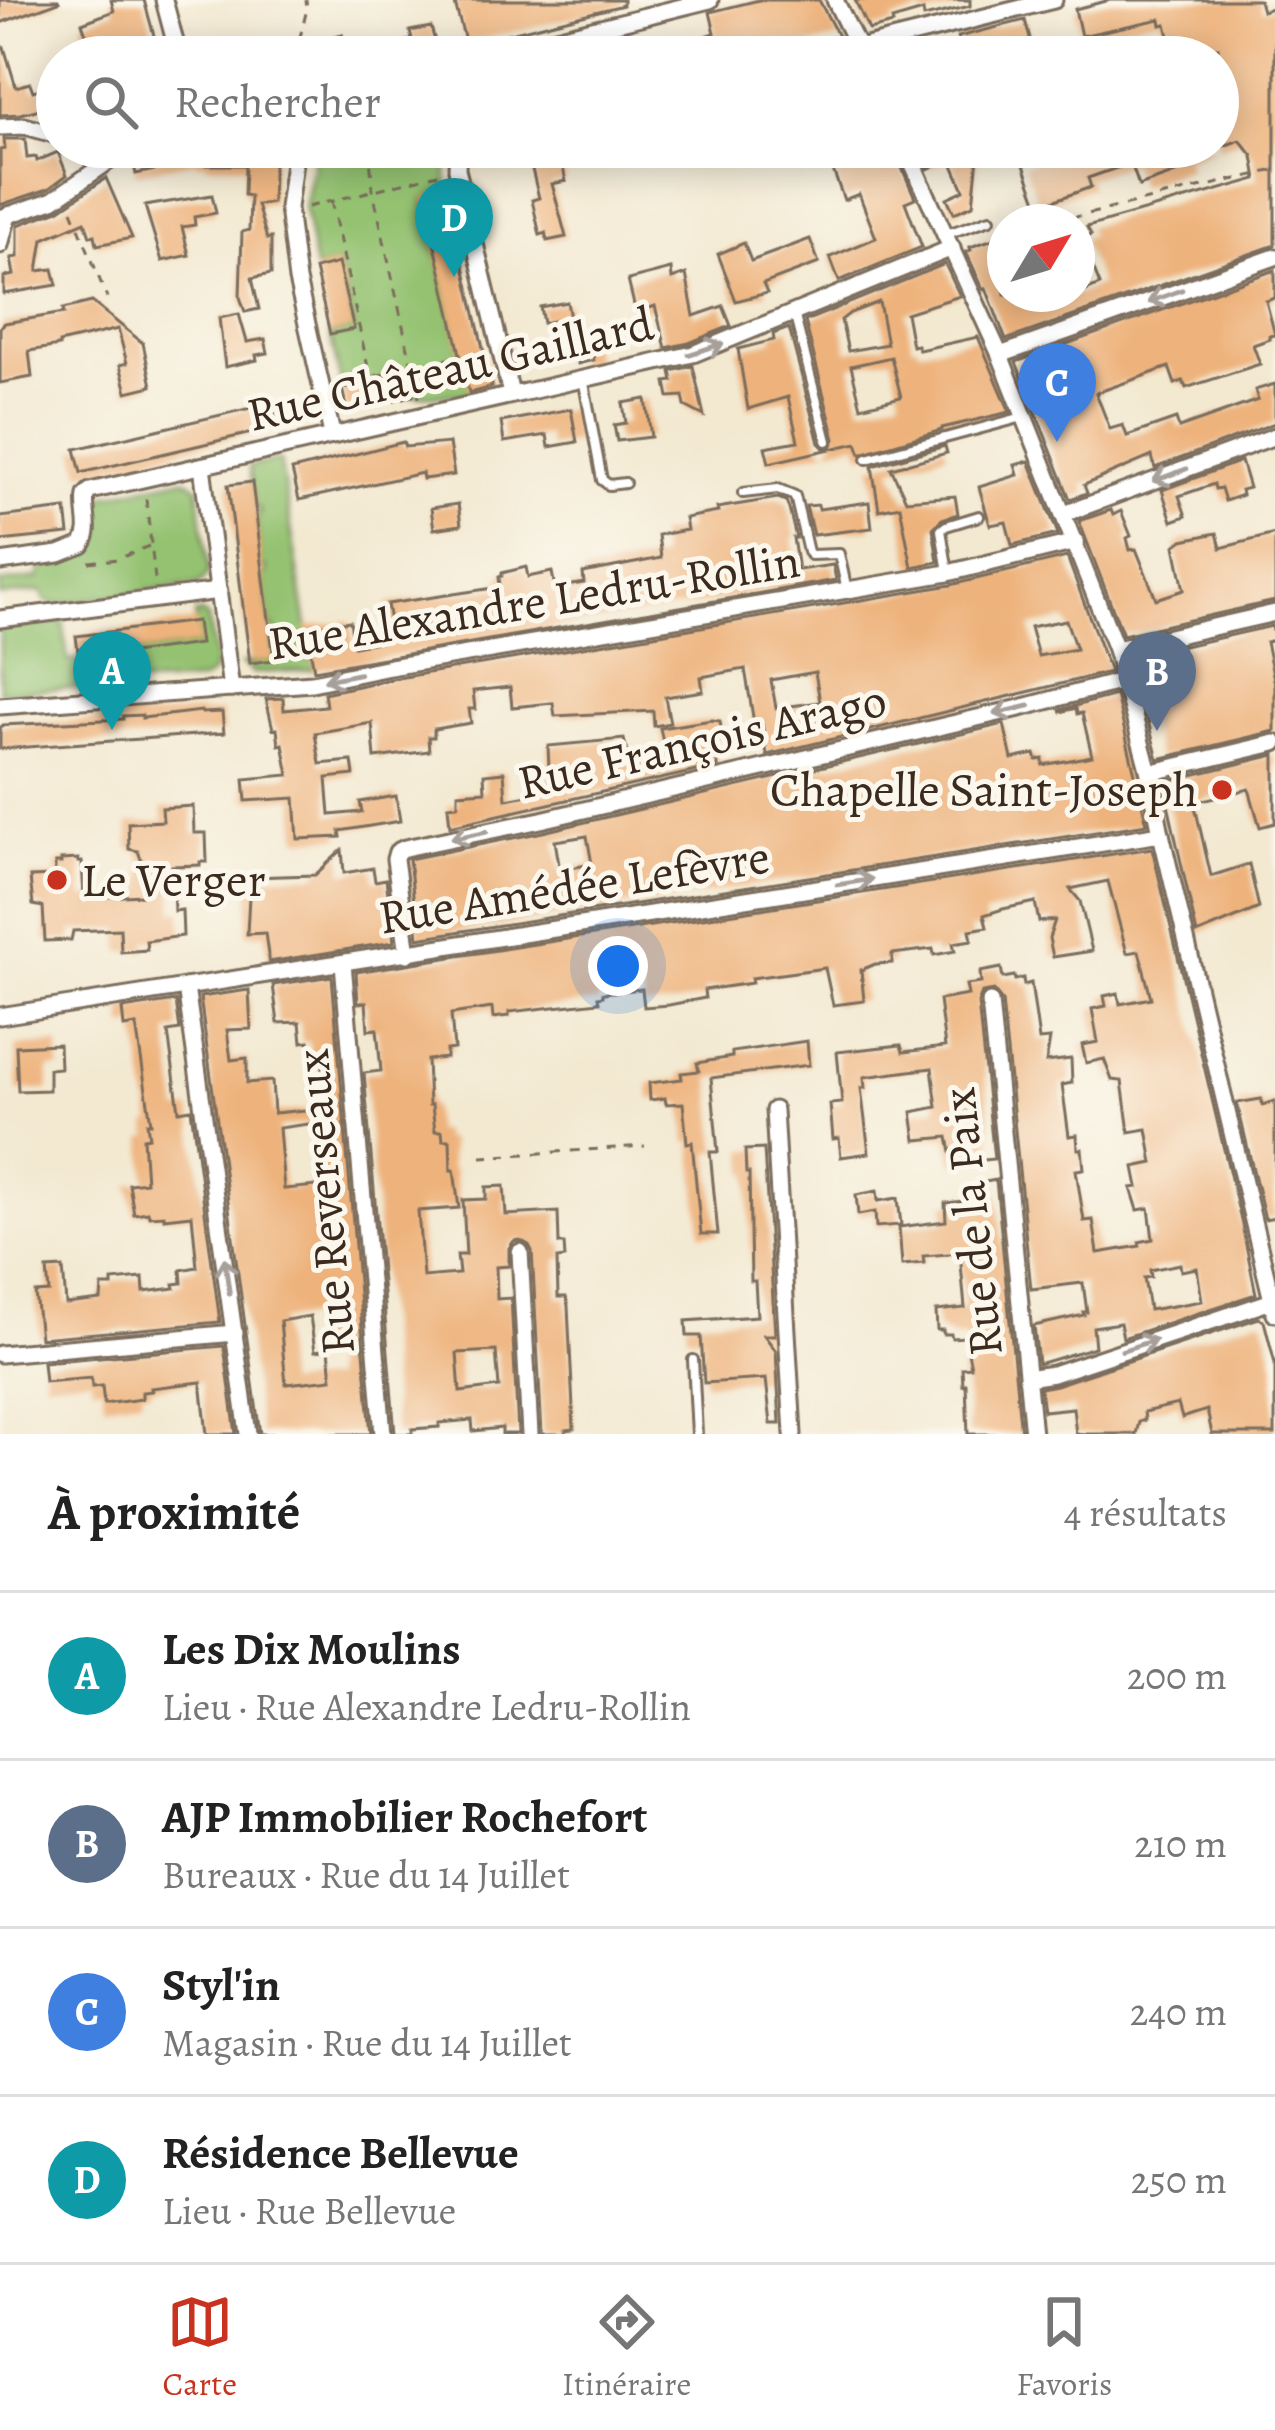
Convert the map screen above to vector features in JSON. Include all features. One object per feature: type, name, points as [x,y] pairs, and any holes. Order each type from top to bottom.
[{"type":"street","points":[[164,0],[173,36]]},
{"type":"street","points":[[564,36],[710,0]]},
{"type":"street","points":[[836,0],[853,36]]},
{"type":"street","points":[[920,36],[1054,0]]},
{"type":"street","points":[[0,127],[36,129]]},
{"type":"street","points":[[0,245],[4,216],[53,200],[99,168]]},
{"type":"street","points":[[294,168],[289,212],[297,280],[332,434]]},
{"type":"street","points":[[915,168],[1000,355],[1126,680],[1274,1304],[1053,1374],[1027,1378]]},
{"type":"street","points":[[458,169],[511,394]]},
{"type":"street","name":"Rue Château Gaillard","points":[[59,554],[74,550],[87,538],[86,495],[712,348],[949,241]]},
{"type":"street","points":[[1000,355],[1275,257]]},
{"type":"street","points":[[1064,514],[1275,436]]},
{"type":"street","points":[[202,466],[231,689]]},
{"type":"street","name":"Rue Alexandre Ledru-Rollin","points":[[0,706],[312,683],[948,573],[1076,542]]},
{"type":"street","points":[[0,562],[59,554]]},
{"type":"street","points":[[0,619],[219,591]]},
{"type":"street","points":[[1116,649],[1275,613]]},
{"type":"street","name":"Rue François Arago","points":[[408,954],[395,860],[405,848],[563,815],[1126,680]]},
{"type":"street","points":[[1149,773],[1275,743]]},
{"type":"street","name":"Rue Amédée Lefèvre","points":[[0,1016],[1160,834]]},
{"type":"street","name":"Rue Reverseaux","points":[[343,963],[383,1434]]},
{"type":"street","points":[[186,987],[248,1434]]},
{"type":"street","name":"Rue de la Paix","points":[[990,1002],[1033,1434]]},
{"type":"street","points":[[774,1110],[793,1434]]},
{"type":"street","points":[[520,1252],[530,1434]]},
{"type":"street","points":[[0,1354],[235,1333]]},
{"type":"lane","points":[[949,241],[987,221]]},
{"type":"lane","points":[[794,311],[827,441]]},
{"type":"lane","points":[[583,378],[602,480],[609,485],[625,483]]},
{"type":"lane","points":[[868,459],[1025,417]]},
{"type":"lane","points":[[743,494],[778,489],[795,496],[808,552],[839,554],[848,591]]},
{"type":"lane","points":[[948,573],[941,530],[980,516]]},
{"type":"lane","points":[[693,1360],[697,1434]]},
{"type":"path","points":[[300,36],[306,0]]},
{"type":"path","points":[[371,168],[423,414]]},
{"type":"path","points":[[289,212],[458,169]]},
{"type":"path","points":[[1095,212],[1275,170]]},
{"type":"path","points":[[65,191],[107,298]]},
{"type":"path","points":[[332,201],[370,376]]},
{"type":"path","points":[[321,388],[460,356]]},
{"type":"path","points":[[143,479],[158,598]]},
{"type":"path","points":[[59,554],[93,562],[129,556],[152,544]]},
{"type":"path","points":[[481,1157],[645,1146]]},
{"type":"green space","points":[[312,168],[447,168],[447,193],[424,199],[470,394],[413,396],[406,373],[342,388],[330,334],[354,328],[338,264],[315,269],[304,208]]},
{"type":"green space","points":[[280,460],[314,670],[253,673],[242,664],[273,660],[271,634],[275,633],[270,627],[263,575],[267,573],[262,567],[256,515],[260,514],[249,466]]},
{"type":"green space","points":[[180,479],[198,487],[209,573],[200,584],[54,604],[41,591],[0,596],[0,583],[39,578],[44,565],[84,552],[93,538],[104,496]]},
{"type":"green space","points":[[195,614],[208,618],[216,663],[212,674],[201,681],[0,692],[0,628],[63,621],[68,661],[199,644]]},
{"type":"building","points":[[0,0],[58,0],[59,2],[0,23]]},
{"type":"building","points":[[111,0],[144,0],[154,36],[87,36],[82,23],[114,11]]},
{"type":"building","points":[[469,0],[623,0],[623,5],[498,36],[464,36],[455,4]]},
{"type":"building","points":[[759,0],[819,0],[838,36],[705,36],[715,33],[710,12]]},
{"type":"building","points":[[855,0],[970,0],[970,6],[924,17],[923,11],[869,30]]},
{"type":"building","points":[[1110,0],[1259,0],[1262,11],[1275,7],[1275,245],[1095,309],[1095,287],[1100,285],[1095,272],[1095,225],[1257,179],[1253,156],[1239,140],[1239,36],[1169,36],[1160,19],[1081,36],[1075,9]]},
{"type":"building","points":[[1025,20],[1029,36],[962,36]]},
{"type":"building","points":[[431,27],[434,36],[411,36],[410,31]]},
{"type":"building","points":[[0,47],[4,47],[16,87],[30,83],[36,90],[36,110],[0,115]]},
{"type":"building","points":[[4,139],[25,139],[27,158],[36,157],[36,168],[64,168],[67,175],[48,189],[0,205],[0,150],[5,149]]},
{"type":"building","points":[[245,168],[273,168],[272,203],[257,205],[267,239],[271,238],[271,274],[252,278],[259,309],[245,312],[240,297],[242,232],[249,230],[250,196],[244,195]]},
{"type":"building","points":[[532,168],[563,168],[566,181],[552,184],[566,237],[547,241],[546,233],[540,235],[532,200],[539,198]]},
{"type":"building","points":[[832,168],[902,168],[915,198],[905,202],[922,247],[839,281],[830,257],[876,238],[859,194],[844,200]]},
{"type":"building","points":[[954,168],[977,168],[973,205],[954,213],[947,198],[964,190]]},
{"type":"building","points":[[1025,168],[1117,168],[1088,178],[1091,187],[1038,204]]},
{"type":"building","points":[[1133,168],[1190,168],[1139,186]]},
{"type":"building","points":[[106,178],[132,238],[97,245],[85,221],[43,239],[38,271],[53,269],[57,285],[4,294],[4,277],[14,275],[11,258],[18,257],[18,225],[59,210]]},
{"type":"building","points":[[447,193],[492,387],[469,393],[424,198]]},
{"type":"building","points":[[212,195],[216,213],[194,217],[195,225],[182,227],[189,255],[162,261],[145,206]]},
{"type":"building","points":[[810,239],[819,263],[763,284],[767,293],[736,301],[718,254],[744,243],[751,261]]},
{"type":"building","points":[[987,241],[987,291],[966,252]]},
{"type":"building","points":[[338,263],[354,329],[330,334],[315,269]]},
{"type":"building","points":[[945,264],[960,296],[906,313],[912,346],[919,350],[978,337],[1010,412],[861,454],[857,443],[769,463],[765,447],[798,441],[788,397],[748,409],[738,349],[774,340],[773,334],[789,328],[819,443],[830,449],[835,439],[805,321]],"holes":[[[879,302],[887,344],[848,351],[841,320]],[[891,357],[901,397],[861,407],[851,366]]]},
{"type":"building","points":[[671,269],[672,279],[686,274],[694,316],[723,306],[731,326],[666,348],[655,306],[636,313],[628,280]]},
{"type":"building","points":[[1275,270],[1275,298],[1266,301],[1275,335],[1253,345],[1260,364],[1186,388],[1183,381],[1175,384],[1169,367],[1096,393],[1110,429],[1123,425],[1127,436],[1176,419],[1179,428],[1258,400],[1255,390],[1275,384],[1275,423],[1155,468],[1152,456],[1084,485],[1087,493],[1070,499],[1016,362]]},
{"type":"building","points":[[92,302],[143,343],[152,386],[127,392],[120,365],[127,363],[118,329],[29,351],[32,377],[0,383],[0,327]]},
{"type":"building","points":[[567,302],[570,318],[543,323],[540,307]]},
{"type":"building","points":[[995,312],[1085,312],[1006,340]]},
{"type":"building","points":[[239,314],[247,342],[265,339],[268,353],[225,367],[219,318]]},
{"type":"building","points":[[588,330],[594,360],[578,364],[572,333]]},
{"type":"building","points":[[693,366],[704,416],[685,406],[683,396],[669,397],[666,382],[673,381],[671,371]]},
{"type":"building","points":[[407,373],[413,396],[347,411],[342,388]]},
{"type":"building","points":[[646,399],[651,437],[617,441],[614,425],[626,423],[623,403]]},
{"type":"building","points":[[272,403],[277,427],[81,473],[75,449]]},
{"type":"building","points":[[571,409],[577,442],[549,447],[547,435],[504,442],[501,422]]},
{"type":"building","points":[[403,442],[405,447],[449,443],[454,475],[423,479],[422,473],[299,500],[292,470]]},
{"type":"building","points":[[945,446],[947,453],[891,468],[906,500],[955,496],[958,514],[933,528],[938,562],[912,567],[900,506],[879,510],[872,466]]},
{"type":"building","points":[[1029,461],[1058,534],[1012,545],[1006,522],[990,525],[979,487],[1018,475],[1015,465]]},
{"type":"building","points":[[1241,461],[1249,488],[1241,490],[1242,495],[1225,501],[1221,488],[1215,489],[1214,484],[1179,496],[1186,516],[1172,521],[1162,490]]},
{"type":"building","points":[[252,482],[274,660],[250,663],[228,485]]},
{"type":"building","points":[[778,498],[789,509],[798,570],[833,565],[836,580],[314,670],[306,627],[350,621],[354,646],[393,639],[387,604],[500,587],[502,573],[526,567],[528,577],[552,572],[555,588],[584,583],[583,573],[661,558],[658,535],[687,530],[685,518]]},
{"type":"building","points":[[869,502],[872,528],[813,535],[806,506],[818,505],[819,509]]},
{"type":"building","points":[[458,504],[461,525],[434,529],[431,508]]},
{"type":"building","points":[[66,509],[69,534],[0,541],[0,517]]},
{"type":"building","points":[[1111,510],[1113,515],[1121,511],[1131,536],[1127,538],[1130,550],[1136,549],[1156,599],[1184,590],[1175,546],[1183,540],[1217,533],[1221,548],[1275,534],[1275,601],[1123,635],[1079,521]]},
{"type":"building","points":[[1067,557],[1110,672],[767,755],[762,722],[754,723],[745,669],[701,677],[703,691],[665,697],[670,723],[654,726],[653,711],[555,716],[553,703],[512,707],[510,687],[473,691],[471,723],[434,729],[434,737],[428,737],[429,751],[375,758],[372,723],[315,733],[320,764],[352,761],[354,775],[327,778],[330,815],[362,812],[360,802],[396,796],[400,821],[340,831],[341,837],[298,839],[295,798],[246,801],[244,779],[289,775],[266,699],[283,698],[284,710],[326,706],[324,693],[392,679],[951,585]],"holes":[[[1066,620],[1076,649],[1038,656],[1030,627]],[[815,672],[820,702],[776,708],[771,680]]]},
{"type":"building","points":[[197,621],[200,644],[79,660],[76,636]]},
{"type":"building","points":[[1272,626],[1275,640],[1266,642],[1275,684],[1275,731],[1158,759],[1131,658]]},
{"type":"building","points":[[1116,695],[1147,824],[418,938],[409,859],[1004,724],[1012,759],[1035,754],[1043,765],[1092,756],[1082,713],[1077,714],[1076,708],[1060,710]],"holes":[[[587,836],[592,864],[560,870],[555,841]]]},
{"type":"building","points":[[222,712],[224,733],[0,749],[3,725]]},
{"type":"building","points":[[720,721],[722,736],[713,738],[718,766],[450,826],[448,806],[458,805],[458,793],[485,791],[484,774],[504,772],[506,799],[550,791],[548,746],[624,739],[629,759],[665,752],[660,728]]},
{"type":"building","points":[[1275,755],[1275,823],[1260,827],[1249,789],[1194,802],[1211,876],[1249,864],[1259,908],[1197,934],[1163,782]]},
{"type":"building","name":"Le Verger","points":[[193,806],[194,833],[206,833],[207,862],[172,866],[174,911],[182,910],[183,936],[146,941],[147,950],[121,952],[120,929],[73,931],[71,940],[45,941],[43,907],[33,905],[30,877],[55,876],[55,863],[78,859],[84,898],[143,895],[142,862],[138,851],[129,849],[128,823],[163,821],[162,808]]},
{"type":"building","points":[[1152,848],[1256,1294],[1123,1338],[1120,1323],[1093,1327],[1095,1347],[1038,1364],[1034,1326],[1087,1312],[1083,1283],[1031,1289],[1002,1001],[994,991],[982,993],[978,1003],[994,1159],[953,1163],[948,1137],[916,1140],[912,1112],[937,1107],[932,1068],[864,1077],[865,1088],[861,1088],[869,1153],[841,1157],[839,1138],[833,1139],[830,1104],[842,1103],[837,1052],[901,1045],[903,1052],[945,1047],[939,1000],[968,995],[966,985],[981,983],[980,972],[1001,968],[1003,978],[1014,976],[1015,980],[1023,978],[1024,985],[1031,983],[1039,1040],[1050,1039],[1046,1062],[1071,1059],[1072,1083],[1062,1085],[1069,1136],[1077,1135],[1078,1149],[1082,1149],[1084,1169],[1076,1170],[1084,1221],[1093,1220],[1098,1253],[1153,1239],[1149,1208],[1138,1210],[1131,1188],[1138,1187],[1134,1167],[1153,1163],[1147,1129],[1129,1132],[1122,1081],[1112,1080],[1104,1059],[1086,1063],[1082,1045],[1098,1042],[1092,1009],[1106,1006],[1104,996],[1118,993],[1120,1004],[1151,998],[1139,951],[1127,953],[1108,881],[1070,889],[1080,901],[1092,951],[1053,957],[1049,938],[1055,920],[1039,922],[1035,902],[1003,909],[984,915],[987,927],[970,930],[972,940],[953,943],[955,951],[892,954],[892,963],[861,970],[864,1001],[833,1005],[825,968],[751,978],[752,983],[704,990],[705,998],[669,1005],[644,1007],[642,989],[603,993],[599,1002],[509,1012],[509,1016],[493,1018],[492,1008],[451,1014],[454,1049],[446,1050],[446,1058],[427,1060],[429,1105],[435,1131],[442,1131],[443,1140],[450,1140],[459,1208],[418,1211],[423,1277],[459,1274],[457,1255],[466,1255],[463,1200],[486,1199],[486,1187],[504,1186],[506,1215],[558,1212],[559,1244],[564,1244],[565,1258],[557,1259],[558,1297],[566,1297],[568,1306],[574,1429],[566,1434],[542,1434],[532,1251],[520,1240],[509,1248],[509,1266],[496,1267],[497,1299],[511,1298],[518,1434],[502,1434],[502,1428],[473,1431],[472,1420],[395,1434],[364,1073],[381,1071],[377,1029],[368,1030],[366,1002],[358,1003],[356,972]],"holes":[[[1180,1264],[1181,1271],[1197,1268],[1202,1301],[1149,1310],[1144,1278],[1151,1277],[1150,1270]],[[496,1351],[499,1387],[460,1392],[457,1353]]]},
{"type":"building","points":[[342,850],[344,873],[373,868],[375,881],[386,879],[394,942],[269,962],[265,933],[247,934],[250,877],[315,875]]},
{"type":"building","points":[[332,976],[371,1434],[260,1434],[200,997],[249,990],[251,1029],[227,1030],[231,1060],[247,1058],[247,1083],[272,1081],[274,1113],[327,1108],[322,1058],[311,1060],[309,1041],[302,1042],[300,1022],[278,1023],[273,985]],"holes":[[[316,1123],[318,1186],[284,1189],[279,1128]],[[310,1316],[315,1351],[329,1349],[332,1379],[286,1384],[280,1321]]]},
{"type":"building","points":[[176,1001],[180,1030],[168,1032],[179,1111],[191,1109],[220,1322],[40,1338],[35,1293],[49,1292],[47,1269],[63,1268],[66,1304],[101,1300],[102,1286],[112,1286],[112,1281],[143,1278],[144,1292],[175,1288],[174,1284],[182,1283],[181,1270],[197,1267],[192,1215],[134,1214],[129,1184],[146,1182],[143,1138],[149,1137],[147,1123],[151,1123],[136,1025],[124,1027],[122,1009]]},
{"type":"building","points":[[807,1041],[809,1065],[711,1078],[718,1152],[710,1152],[718,1234],[701,1234],[692,1142],[687,1143],[683,1103],[650,1100],[649,1083],[682,1079],[681,1073],[699,1071],[697,1063],[732,1057],[732,1052]]},
{"type":"building","points":[[59,1044],[60,1068],[49,1069],[49,1090],[18,1091],[16,1046]]},
{"type":"building","points":[[1261,1099],[1262,1105],[1275,1101],[1275,1217],[1265,1219],[1237,1103]]},
{"type":"building","points":[[764,1149],[775,1335],[764,1335],[776,1351],[780,1424],[771,1424],[766,1379],[704,1383],[701,1336],[687,1336],[686,1321],[757,1316],[745,1150]]},
{"type":"building","points":[[996,1180],[1021,1434],[968,1434],[962,1368],[971,1367],[965,1337],[952,1338],[937,1330],[936,1311],[965,1308],[960,1253],[923,1256],[924,1263],[902,1265],[899,1227],[946,1221],[945,1203],[981,1199],[980,1183]]},
{"type":"building","points":[[877,1191],[878,1201],[898,1198],[901,1225],[876,1227],[875,1212],[858,1215],[856,1195]]},
{"type":"building","points":[[1259,1318],[1264,1321],[1275,1364],[1275,1434],[1212,1434],[1207,1410],[1182,1418],[1178,1404],[1144,1412],[1145,1420],[1139,1422],[1136,1434],[1076,1434],[1073,1408],[1043,1411],[1040,1388]]},
{"type":"building","points":[[224,1346],[236,1434],[207,1434],[201,1382],[151,1388],[142,1392],[142,1399],[104,1404],[102,1386],[92,1387],[91,1378],[45,1382],[43,1362]]},
{"type":"place","name":"Résidence Bellevue","points":[[454,277]]},
{"type":"place","name":"Styl'in","points":[[1057,442]]},
{"type":"place","name":"Les Dix Moulins","points":[[112,730]]},
{"type":"place","name":"AJP Immobilier Rochefort","points":[[1157,731]]},
{"type":"place","name":"Chapelle Saint-Joseph","points":[[1222,790]]},
{"type":"place","name":"Le Verger","points":[[57,880]]}]
